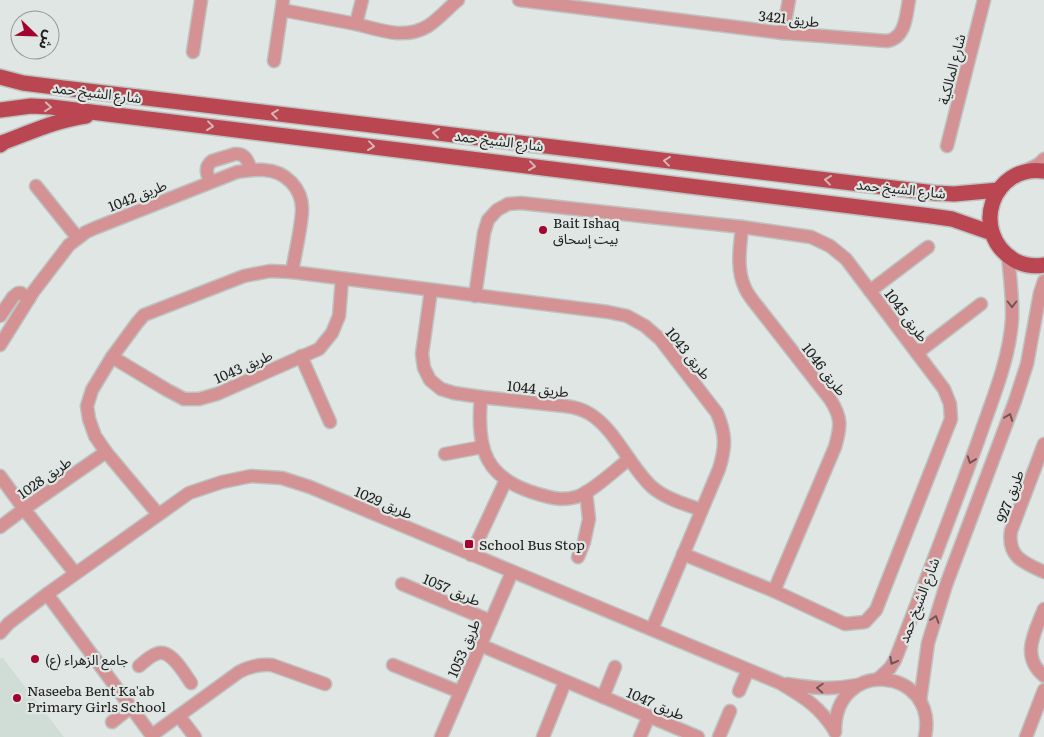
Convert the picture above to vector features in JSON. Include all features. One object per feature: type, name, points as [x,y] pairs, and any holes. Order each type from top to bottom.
[{"type":"main road","name":"شارع الشيخ حمد","points":[[0,77],[24,83],[55,87],[935,193],[954,194],[999,190]]},
{"type":"main road","name":"شارع الشيخ حمد","points":[[0,110],[31,106],[102,113],[938,217],[952,219],[992,233]]},
{"type":"main road","points":[[0,145],[37,129],[73,118],[102,113]]},
{"type":"main road","points":[[1044,171],[1024,172],[1010,179],[999,190],[990,210],[992,233],[1001,249],[1018,262],[1029,265],[1044,265]]},
{"type":"street","points":[[193,52],[201,0]]},
{"type":"street","points":[[356,24],[362,0]]},
{"type":"street","points":[[274,61],[283,5],[392,33],[405,33],[419,30],[429,25],[458,0]]},
{"type":"street","name":"طريق 3421","points":[[519,0],[594,5],[783,33],[887,41],[893,40],[898,36],[904,27],[909,0]]},
{"type":"street","points":[[783,33],[790,0]]},
{"type":"street","name":"شارع المالكية","points":[[947,146],[984,0]]},
{"type":"street","points":[[210,182],[207,172],[208,166],[212,161],[228,156],[242,154],[247,159],[251,170]]},
{"type":"street","points":[[1024,172],[1044,159]]},
{"type":"street","name":"طريق 1042","points":[[0,345],[29,299],[69,245],[77,238],[86,232],[237,172],[265,170],[278,173],[288,179],[296,188],[301,198],[302,210],[292,272]]},
{"type":"street","points":[[36,186],[77,238]]},
{"type":"street","name":"طريق 1045","points":[[475,296],[484,233],[488,220],[497,210],[508,204],[521,203],[742,227],[811,237],[830,246],[846,259],[944,390],[950,404],[951,419],[876,610],[865,622],[845,624],[683,554]]},
{"type":"street","name":"طريق 1046","points":[[742,227],[739,256],[740,272],[745,288],[830,399],[837,410],[840,422],[835,447],[774,592]]},
{"type":"street","points":[[870,291],[928,247]]},
{"type":"street","name":"شارع الشيخ حمد","points":[[878,679],[890,668],[895,660],[998,384],[1007,351],[1012,321],[1012,290],[1008,256]]},
{"type":"street","name":"طريق 1043","points":[[158,514],[95,436],[87,406],[92,390],[112,357],[144,315],[244,276],[270,270],[608,312],[627,316],[645,326],[660,339],[717,413],[723,426],[725,440],[723,455],[652,629]]},
{"type":"street","name":"طريق 1043","points":[[112,357],[184,398],[199,398],[217,394],[319,349],[332,333],[339,316],[342,279]]},
{"type":"street","name":"شارع الشيخ حمد","points":[[920,701],[928,643],[946,585],[1015,401],[1026,364],[1044,281]]},
{"type":"street","name":"طريق 1044","points":[[431,290],[422,354],[424,368],[430,380],[441,389],[481,397],[578,408],[590,413],[601,421],[628,459],[657,491],[701,510]]},
{"type":"street","points":[[0,316],[18,293],[29,299]]},
{"type":"street","points":[[917,353],[981,304]]},
{"type":"street","points":[[301,356],[330,422]]},
{"type":"street","points":[[481,397],[479,418],[482,447],[491,466],[506,480],[525,490],[559,500],[576,497],[586,492],[628,459]]},
{"type":"street","name":"طريق 927","points":[[1044,444],[1010,538],[1016,556],[1026,564],[1044,572]]},
{"type":"street","points":[[445,454],[482,447]]},
{"type":"street","name":"طريق 1028","points":[[0,527],[106,452]]},
{"type":"street","points":[[0,476],[75,574]]},
{"type":"street","name":"طريق 1029","points":[[0,632],[47,594],[189,493],[222,482],[252,476],[282,478],[310,487],[780,683],[815,706],[823,714],[836,734]]},
{"type":"street","points":[[472,555],[506,480]]},
{"type":"street","points":[[578,557],[584,542],[589,519],[586,492]]},
{"type":"street","name":"طريق 1053","points":[[441,737],[512,572]]},
{"type":"street","name":"طريق 1057","points":[[402,584],[491,621]]},
{"type":"street","points":[[47,594],[152,736],[239,672],[251,666],[272,665],[325,684]]},
{"type":"street","points":[[1044,609],[1031,644],[1032,661],[1044,676]]},
{"type":"street","name":"طريق 1047","points":[[480,645],[698,737]]},
{"type":"street","points":[[139,666],[157,653],[166,653],[191,683]]},
{"type":"street","points":[[393,665],[460,692]]},
{"type":"street","points":[[602,697],[615,667]]},
{"type":"street","points":[[739,691],[748,670]]},
{"type":"street","points":[[878,679],[902,684],[909,689],[920,701],[929,734]]},
{"type":"street","name":"طريق 1029","points":[[780,683],[828,689],[844,688],[878,679]]},
{"type":"street","points":[[543,737],[566,682]]},
{"type":"street","points":[[836,734],[835,717],[840,704],[848,692],[860,684]]},
{"type":"street","points":[[1026,737],[1044,690]]},
{"type":"street","points":[[112,722],[131,707]]},
{"type":"street","points":[[719,737],[730,711]]},
{"type":"street","points":[[178,716],[195,737]]},
{"type":"street","points":[[640,737],[649,716]]},
{"type":"shaded area","name":"Naseeba Bent Ka'ab Primary Girls School","points":[[2,657],[64,737],[0,737],[0,659]]},
{"type":"place","name":"Bait Ishaq بيت إسحاق","points":[[543,230]]},
{"type":"place","name":"School Bus Stop","points":[[469,544]]},
{"type":"place","name":"جامع الزهراء (ع)","points":[[35,659]]},
{"type":"place","name":"Naseeba Bent Ka'ab Primary Girls School","points":[[17,698]]}]
